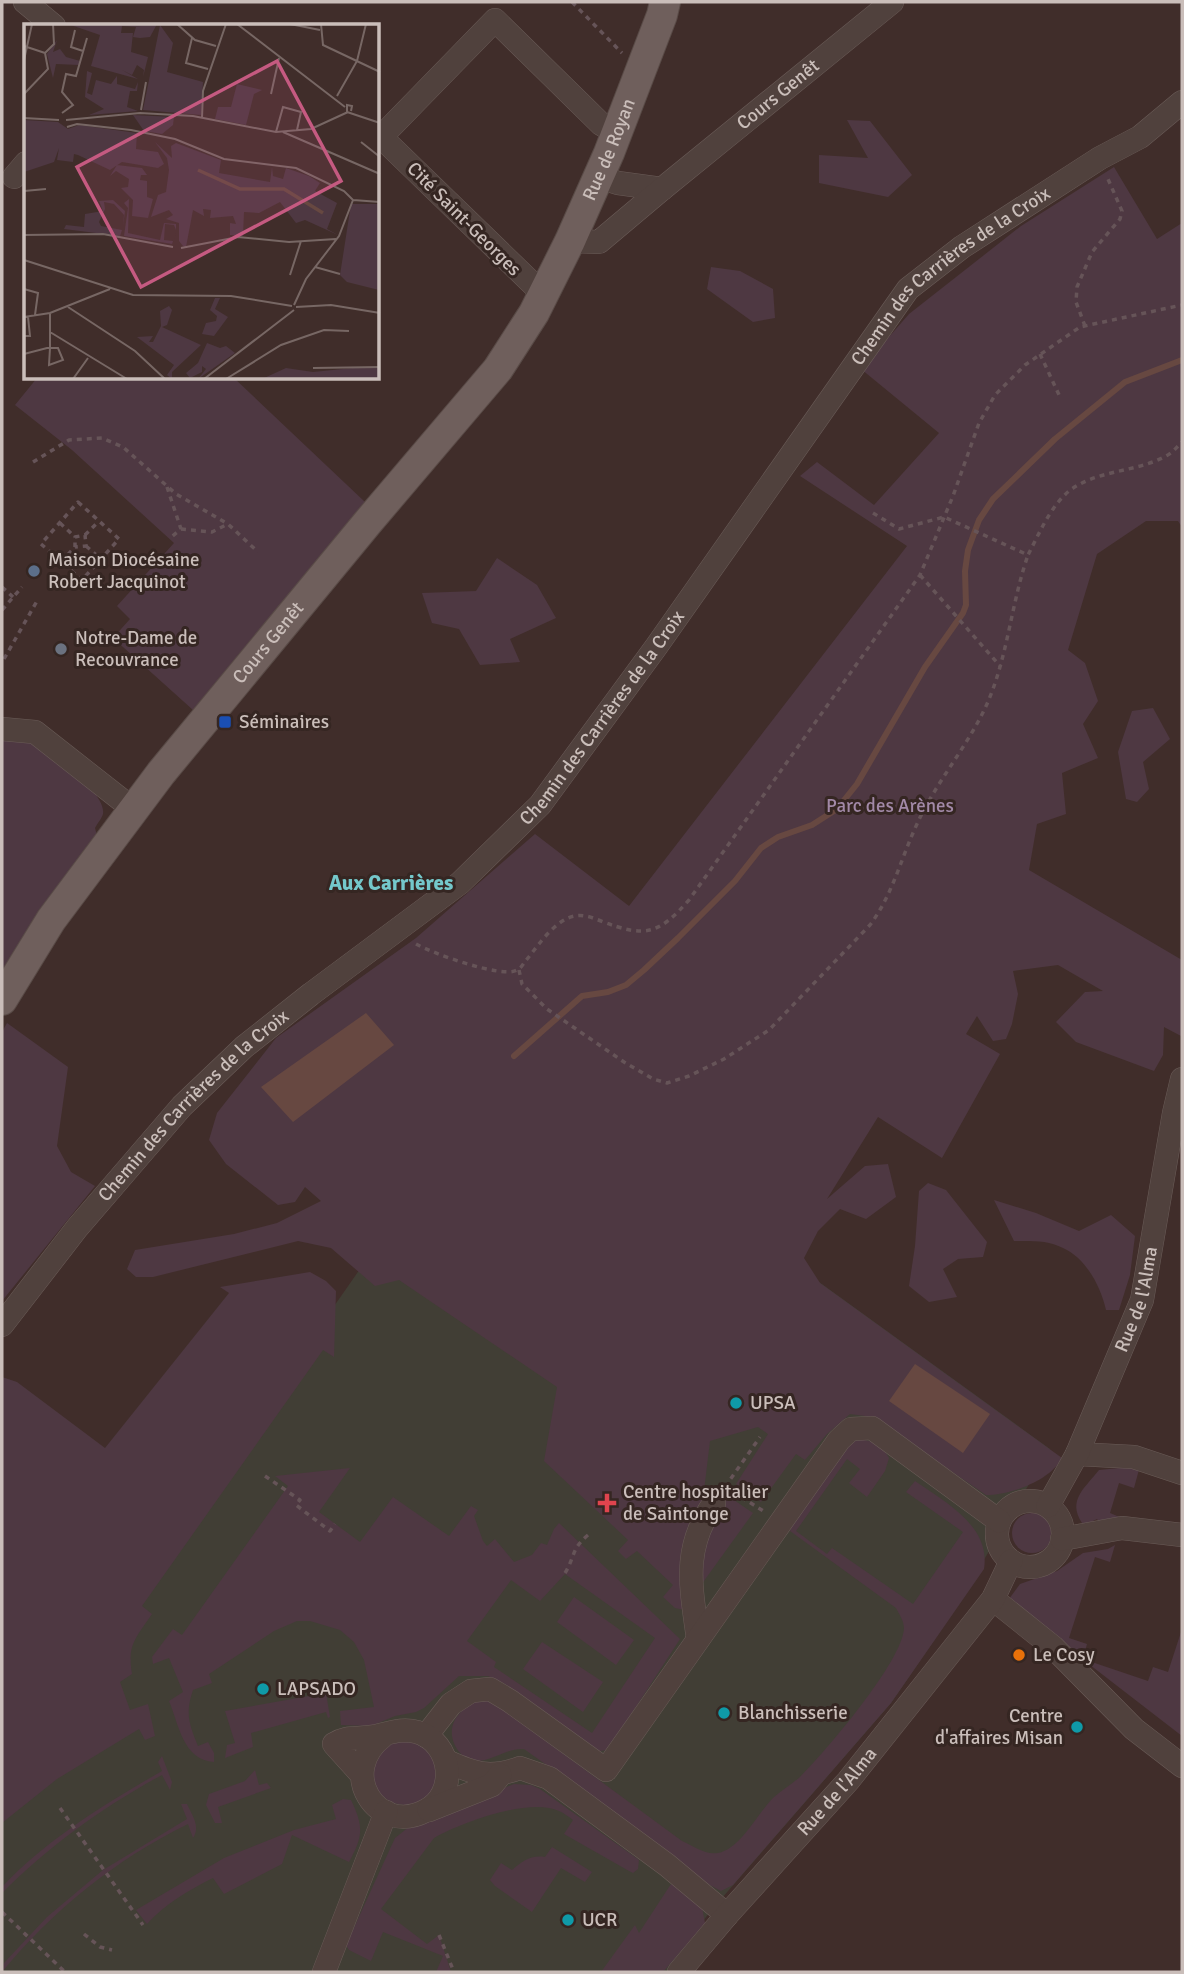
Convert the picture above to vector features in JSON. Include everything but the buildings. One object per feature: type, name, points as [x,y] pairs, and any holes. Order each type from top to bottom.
[{"type":"main road","name":"Rue de Royan","points":[[544,295],[599,177],[665,2]]},
{"type":"main road","name":"Cours Genêt","points":[[2,1000],[51,920],[133,809],[498,369],[544,295]]},
{"type":"street","points":[[25,2],[52,24]]},
{"type":"street","name":"Cours Genêt","points":[[570,242],[599,243],[662,188],[892,2]]},
{"type":"street","name":"Cité Saint-Georges","points":[[544,295],[381,137],[495,20],[601,124],[616,133]]},
{"type":"street","name":"Chemin des Carrières de la Croix","points":[[2,1325],[85,1218],[182,1106],[244,1047],[460,883],[540,805],[656,647],[908,289],[962,247],[1100,158],[1140,136],[1182,102]]},
{"type":"street","points":[[599,177],[618,183],[662,188]]},
{"type":"street","points":[[2,729],[35,732],[133,809]]},
{"type":"street","name":"Rue de l'Alma","points":[[1048,1506],[1077,1454],[1142,1300],[1182,1079]]},
{"type":"street","points":[[426,1736],[451,1704],[471,1691],[490,1689],[606,1770],[839,1440],[851,1429],[872,1428],[999,1521]]},
{"type":"street","points":[[1077,1454],[1134,1457],[1182,1473]]},
{"type":"street","points":[[698,1639],[691,1583],[692,1550],[701,1522],[720,1495]]},
{"type":"street","points":[[1020,1502],[1040,1502],[1048,1506],[1060,1521],[1062,1539],[1059,1549],[1043,1564],[1032,1567],[1011,1561],[998,1543],[999,1521],[1004,1513],[1020,1502]]},
{"type":"street","points":[[1062,1539],[1122,1528],[1182,1535]]},
{"type":"street","name":"Rue de l'Alma","points":[[679,1972],[848,1781],[993,1599],[1011,1561]]},
{"type":"street","points":[[993,1599],[1054,1647],[1134,1730],[1182,1766]]},
{"type":"street","points":[[427,1810],[438,1801],[445,1788],[448,1774],[441,1749],[426,1736],[408,1730],[383,1736],[373,1743],[366,1754],[362,1774],[366,1793],[386,1812],[400,1816],[414,1815],[427,1810],[492,1785],[500,1775]]},
{"type":"street","points":[[362,1774],[334,1744],[345,1737],[383,1736]]},
{"type":"street","points":[[446,1761],[468,1771],[500,1775],[520,1768],[549,1778],[667,1866],[727,1915]]},
{"type":"street","points":[[324,1972],[386,1812]]},
{"type":"path","points":[[572,2],[640,72]]},
{"type":"path","points":[[1085,326],[1076,302],[1076,287],[1092,252],[1120,219],[1121,207],[1115,197]]},
{"type":"path","points":[[395,933],[428,951],[483,968],[511,972],[519,970],[562,921],[574,916],[592,917],[623,929],[643,931],[658,928],[671,920],[689,900],[920,575],[979,423],[995,395],[1008,380],[1040,354],[1060,339],[1085,326],[1182,305]]},
{"type":"path","points":[[1040,354],[1060,397]]},
{"type":"path","points":[[33,462],[69,440],[102,438],[123,447],[176,494],[228,524],[258,552]]},
{"type":"path","points":[[519,970],[522,984],[550,1011],[624,1062],[653,1079],[667,1083],[724,1059],[769,1030],[870,925],[881,910],[924,809],[978,722],[1001,667],[1019,580],[1028,555],[1055,507],[1067,493],[1094,477],[1154,462],[1168,455],[1182,442]]},
{"type":"path","points":[[166,485],[181,529]]},
{"type":"path","points":[[79,502],[119,539],[82,580],[41,544],[60,523],[79,502]]},
{"type":"path","points":[[873,513],[899,529],[944,517],[1028,555]]},
{"type":"path","points":[[75,537],[85,536],[99,521]]},
{"type":"path","points":[[60,523],[75,537],[75,547]]},
{"type":"path","points":[[169,539],[181,529],[212,532],[228,524]]},
{"type":"path","points":[[85,536],[86,546],[101,559]]},
{"type":"path","points":[[61,562],[75,547],[86,546]]},
{"type":"path","points":[[920,575],[1001,667]]},
{"type":"path","points":[[2,587],[13,597]]},
{"type":"path","points":[[2,610],[22,587]]},
{"type":"path","points":[[4,659],[37,601]]},
{"type":"path","points":[[760,1437],[720,1495],[781,1523]]},
{"type":"path","points":[[265,1476],[300,1500],[296,1505],[330,1531],[335,1524]]},
{"type":"path","points":[[565,1573],[571,1563],[575,1546],[588,1535]]},
{"type":"path","points":[[60,1808],[143,1925]]},
{"type":"path","points":[[2,1912],[65,1972]]},
{"type":"path","points":[[83,1934],[100,1947],[112,1950]]},
{"type":"path","points":[[439,1935],[454,1972]]},
{"type":"shaded area","points":[[366,1013],[394,1045],[293,1122],[261,1087]]},
{"type":"shaded area","name":"Centre hospitalier de Saintonge","points":[[508,1057],[1050,1449],[948,1620],[891,1703],[709,1913],[666,1972],[2,1972],[2,1797],[124,1607]]},
{"type":"shaded area","points":[[915,1364],[990,1414],[963,1453],[889,1401]]},
{"type":"green space","points":[[847,120],[870,121],[912,175],[888,197],[819,183],[819,155],[868,158]]},
{"type":"green space","name":"Parc des Arènes","points":[[1114,167],[1157,239],[1182,223],[1182,527],[1178,521],[1146,521],[1097,554],[1068,650],[1085,663],[1098,701],[1083,724],[1098,758],[1062,773],[1066,814],[1037,824],[1029,870],[1182,960],[1182,1035],[1164,1027],[1163,1055],[1154,1071],[1076,1042],[1056,1022],[1085,992],[1103,991],[1058,965],[1013,971],[1018,994],[1006,1039],[993,1041],[977,1016],[966,1034],[1000,1054],[942,1158],[878,1117],[827,1199],[865,1166],[888,1164],[896,1197],[866,1219],[840,1209],[818,1231],[804,1258],[820,1283],[1062,1458],[1039,1480],[1017,1489],[986,1495],[882,1424],[865,1416],[850,1414],[827,1434],[805,1460],[796,1454],[761,1502],[736,1484],[768,1434],[758,1427],[710,1441],[703,1499],[688,1536],[684,1610],[675,1608],[663,1597],[673,1585],[637,1551],[626,1559],[618,1551],[628,1540],[544,1461],[557,1387],[399,1280],[375,1286],[331,1248],[298,1241],[153,1277],[136,1277],[127,1269],[135,1250],[234,1234],[277,1223],[321,1201],[305,1187],[295,1202],[278,1205],[226,1164],[209,1140],[217,1113],[276,1038],[416,938],[535,834],[629,906],[907,546],[800,476],[817,462],[874,505],[939,433],[861,369],[909,314],[1021,226]]},
{"type":"green space","points":[[711,267],[740,271],[773,289],[775,318],[753,322],[707,289]]},
{"type":"green space","points":[[35,380],[236,380],[365,502],[193,710],[113,638],[130,619],[117,606],[174,543],[72,450],[15,405]]},
{"type":"green space","points":[[497,558],[537,585],[556,618],[510,639],[520,662],[480,665],[459,629],[432,623],[422,593],[476,591]]},
{"type":"green space","points":[[1153,708],[1170,739],[1143,762],[1149,789],[1137,802],[1126,799],[1118,752],[1132,711]]},
{"type":"green space","points":[[25,736],[85,782],[101,804],[103,814],[95,828],[97,836],[2,973],[2,739]]},
{"type":"green space","points":[[7,1023],[68,1067],[57,1146],[71,1172],[95,1186],[2,1301],[2,1032]]},
{"type":"green space","points":[[928,1183],[946,1190],[987,1242],[983,1257],[958,1259],[943,1269],[957,1297],[929,1302],[909,1286],[919,1191]]},
{"type":"green space","points":[[994,1200],[1036,1213],[1079,1231],[1111,1215],[1135,1236],[1130,1275],[1119,1310],[1106,1310],[1091,1274],[1071,1253],[1045,1242],[1014,1241]]},
{"type":"green space","points":[[310,1272],[326,1281],[336,1291],[334,1357],[323,1350],[142,1606],[152,1614],[132,1648],[132,1674],[120,1682],[130,1710],[148,1704],[155,1736],[145,1740],[139,1729],[57,1779],[2,1823],[2,1377],[17,1382],[105,1448],[229,1293],[220,1287]]},
{"type":"green space","points":[[861,1439],[880,1444],[889,1458],[885,1471],[867,1497],[849,1483],[860,1469],[847,1459],[796,1531],[827,1554],[832,1548],[913,1604],[963,1532],[906,1492],[915,1481],[952,1507],[973,1528],[984,1554],[984,1569],[891,1703],[733,1885],[721,1891],[706,1883],[659,1845],[524,1749],[477,1761],[470,1760],[458,1751],[452,1736],[456,1718],[478,1698],[490,1700],[682,1841],[708,1853],[718,1853],[734,1845],[774,1797],[800,1777],[844,1728],[891,1662],[900,1643],[904,1625],[896,1608],[790,1531],[849,1443]]},
{"type":"green space","points":[[1140,1466],[1134,1488],[1119,1483],[1110,1513],[1124,1519],[1100,1523],[1097,1519],[1082,1523],[1076,1508],[1077,1501],[1099,1470]]},
{"type":"green space","points":[[350,1468],[319,1512],[360,1542],[393,1497],[449,1536],[471,1506],[478,1510],[474,1516],[483,1541],[487,1546],[495,1539],[514,1562],[532,1555],[541,1543],[547,1545],[559,1523],[680,1639],[608,1750],[599,1751],[505,1684],[488,1676],[459,1676],[416,1712],[395,1716],[371,1726],[341,1725],[340,1711],[374,1707],[364,1660],[354,1642],[340,1630],[310,1621],[297,1621],[274,1631],[209,1674],[212,1683],[193,1690],[189,1712],[192,1731],[198,1746],[208,1742],[214,1753],[214,1762],[204,1760],[195,1755],[184,1740],[169,1701],[183,1692],[169,1658],[153,1664],[152,1657],[173,1629],[182,1635],[288,1486],[275,1476]],"holes":[[[565,1574],[655,1638],[592,1733],[494,1667],[496,1662],[467,1641],[511,1580],[540,1601]]]},
{"type":"green space","points":[[728,1496],[753,1513],[701,1585],[698,1570],[709,1523]]},
{"type":"green space","points":[[1032,1513],[1046,1519],[1052,1533],[1046,1547],[1032,1553],[1018,1547],[1012,1533],[1018,1519]]},
{"type":"green space","points":[[1115,1545],[1110,1562],[1095,1557],[1069,1638],[1087,1644],[1083,1659],[1148,1681],[1153,1667],[1168,1672],[1182,1629],[1182,1736],[1015,1607],[1009,1599],[1020,1584],[1057,1571],[1083,1553],[1108,1549]]},
{"type":"green space","points":[[574,1597],[634,1640],[616,1665],[557,1622]]},
{"type":"green space","points":[[542,1642],[603,1682],[583,1712],[523,1669]]},
{"type":"green space","points":[[326,1693],[330,1717],[328,1718],[326,1712],[251,1733],[253,1747],[225,1758],[227,1745],[235,1743],[225,1711]]},
{"type":"green space","points":[[399,1741],[411,1741],[428,1750],[435,1761],[435,1785],[428,1796],[411,1805],[399,1805],[387,1800],[378,1791],[373,1779],[373,1767],[378,1755],[387,1746]]},
{"type":"green space","points":[[162,1756],[172,1782],[170,1790],[162,1775],[119,1800],[78,1828],[2,1893],[2,1887],[19,1870],[57,1838],[162,1771],[158,1762]]},
{"type":"green space","points":[[255,1770],[259,1785],[267,1783],[271,1788],[218,1807],[222,1823],[215,1823],[206,1805],[209,1794],[245,1781]]},
{"type":"green space","points":[[514,1784],[531,1785],[540,1789],[639,1860],[638,1869],[633,1873],[564,1834],[573,1820],[559,1811],[531,1807],[495,1814],[461,1825],[434,1838],[381,1909],[427,1944],[439,1935],[451,1972],[436,1972],[443,1956],[383,1932],[371,1961],[349,1950],[346,1945],[395,1838],[410,1826]]},
{"type":"green space","points":[[343,1799],[351,1800],[360,1825],[357,1845],[349,1862],[292,1835],[282,1864],[224,1894],[213,1878],[178,1898],[147,1924],[136,1910],[224,1858],[294,1830],[336,1819],[332,1805]]},
{"type":"green space","points":[[181,1804],[187,1804],[195,1821],[193,1838],[188,1824],[111,1870],[42,1928],[2,1972],[4,1963],[47,1917],[103,1870],[187,1819]]},
{"type":"green space","points":[[552,1847],[592,1872],[585,1882],[561,1868],[532,1912],[490,1880],[501,1863],[512,1870],[527,1859],[545,1857]]},
{"type":"green space","points":[[671,1884],[702,1907],[705,1923],[663,1972],[601,1972],[635,1925],[639,1933]]},
{"type":"waterway","points":[[514,1056],[582,996],[608,992],[626,985],[644,970],[735,881],[761,848],[778,837],[812,825],[837,809],[857,784],[925,667],[963,613],[966,605],[965,571],[968,550],[979,520],[993,499],[1055,439],[1125,382],[1182,360]]},
{"type":"place","name":"Maison Diocésaine Robert Jacquinot","points":[[34,571]]},
{"type":"place","name":"Notre-Dame de Recouvrance","points":[[61,649]]},
{"type":"place","name":"Séminaires","points":[[225,722]]},
{"type":"place","name":"UPSA","points":[[736,1403]]},
{"type":"place","name":"Centre hospitalier de Saintonge","points":[[607,1503]]},
{"type":"place","name":"Le Cosy","points":[[1019,1655]]},
{"type":"place","name":"LAPSADO","points":[[263,1689]]},
{"type":"place","name":"Blanchisserie","points":[[724,1713]]},
{"type":"place","name":"Centre d'affaires Misan","points":[[1077,1727]]},
{"type":"place","name":"UCR","points":[[568,1920]]},
{"type":"district","name":"Aux Carrières","points":[[391,883]]}]
